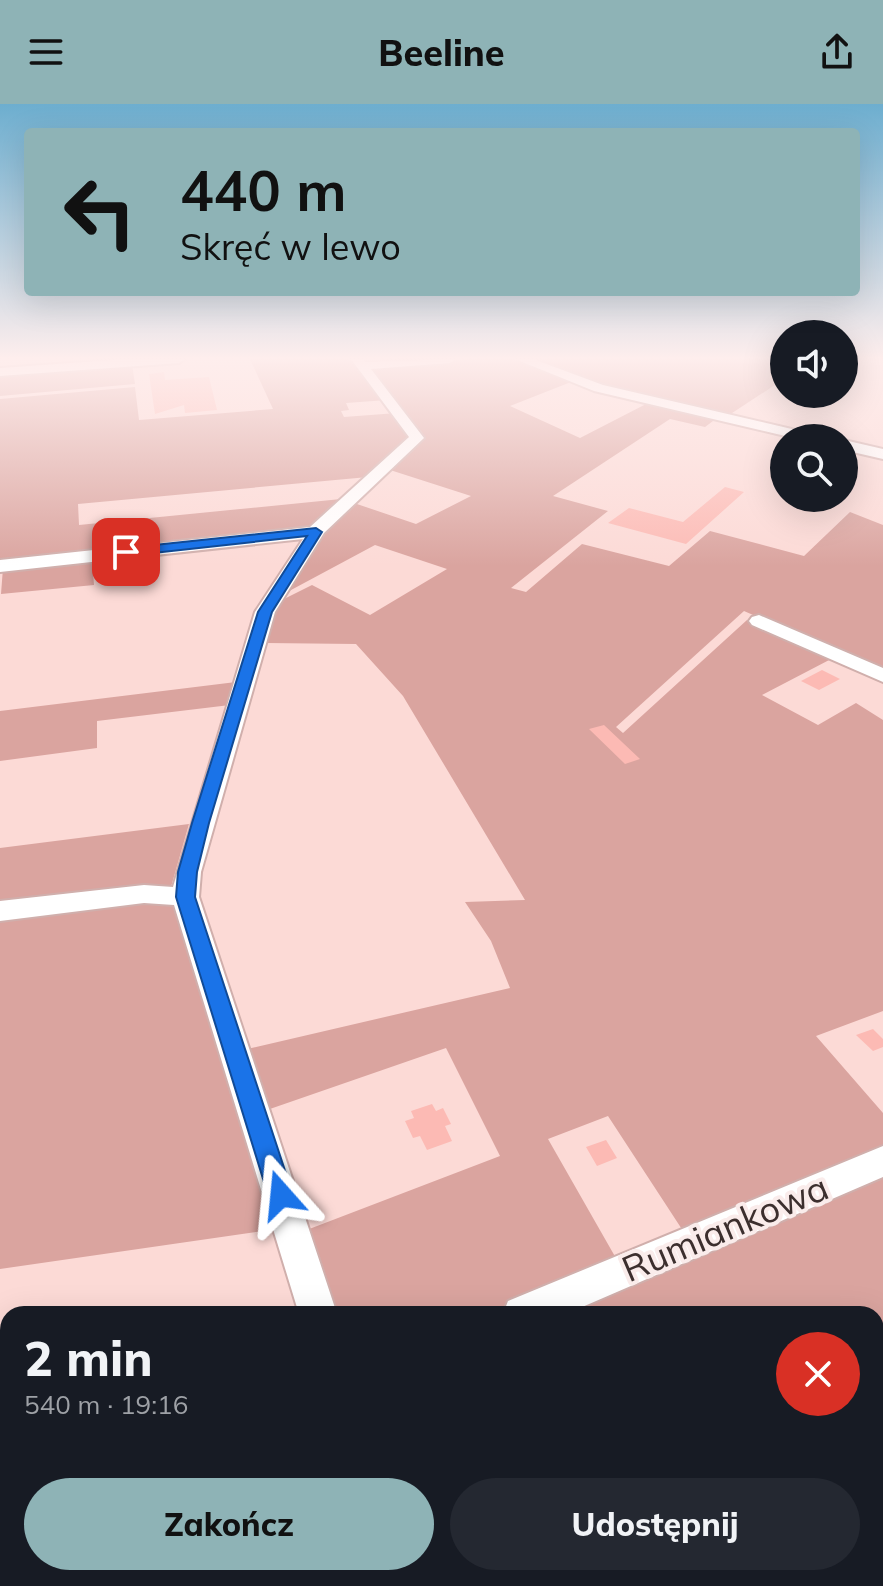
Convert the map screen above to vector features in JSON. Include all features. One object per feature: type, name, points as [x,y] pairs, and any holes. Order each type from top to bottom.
[{"type":"street","points":[[315,1306],[185,897],[201,823],[265,612],[316,532],[417,438],[410,428]]},
{"type":"street","points":[[858,448],[883,454]]},
{"type":"street","points":[[0,566],[316,532]]},
{"type":"street","points":[[759,621],[883,676]]},
{"type":"street","points":[[0,911],[144,894],[185,897]]},
{"type":"street","name":"Rumiankowa","points":[[541,1306],[883,1161]]},
{"type":"shaded area","points":[[0,428],[409,428],[414,435],[368,477],[78,504],[79,525],[341,499],[313,530],[0,562]]},
{"type":"shaded area","points":[[418,428],[558,428],[580,438],[599,428],[656,428],[553,496],[608,511],[511,588],[526,592],[582,544],[669,566],[710,531],[804,556],[850,512],[883,525],[883,672],[744,611],[616,727],[623,733],[747,620],[833,658],[762,695],[818,725],[856,703],[883,720],[883,1011],[816,1036],[883,1113],[883,1153],[687,1237],[608,1116],[548,1139],[621,1267],[528,1306],[329,1306],[304,1231],[500,1156],[446,1048],[267,1110],[247,1049],[510,988],[491,941],[465,902],[525,900],[403,696],[356,644],[266,643],[274,604],[312,585],[370,615],[447,569],[375,545],[278,597],[329,523],[351,502],[416,524],[471,496],[387,469],[423,434]]},
{"type":"shaded area","points":[[92,559],[94,585],[1,594],[3,568]]},
{"type":"shaded area","points":[[236,682],[230,705],[97,721],[97,748],[0,761],[0,711]]},
{"type":"shaded area","points":[[189,824],[171,887],[162,892],[0,907],[0,848]]},
{"type":"shaded area","points":[[176,899],[276,1229],[0,1269],[0,917]]},
{"type":"shaded area","points":[[883,1167],[883,1306],[561,1306]]},
{"type":"building","points":[[725,487],[744,492],[686,544],[608,523],[629,508],[683,522]]},
{"type":"building","points":[[822,670],[840,679],[819,690],[801,681]]},
{"type":"building","points":[[604,725],[640,759],[625,764],[589,729]]},
{"type":"building","points":[[873,1029],[883,1039],[883,1047],[873,1051],[856,1035]]},
{"type":"building","points":[[432,1104],[436,1111],[443,1108],[451,1124],[445,1126],[452,1141],[427,1150],[420,1136],[413,1138],[405,1121],[414,1118],[411,1111]]},
{"type":"building","points":[[606,1140],[617,1158],[597,1166],[586,1147]]},
{"type":"route","points":[[126,552],[316,532],[265,612],[201,823],[185,897],[281,1195]]}]
